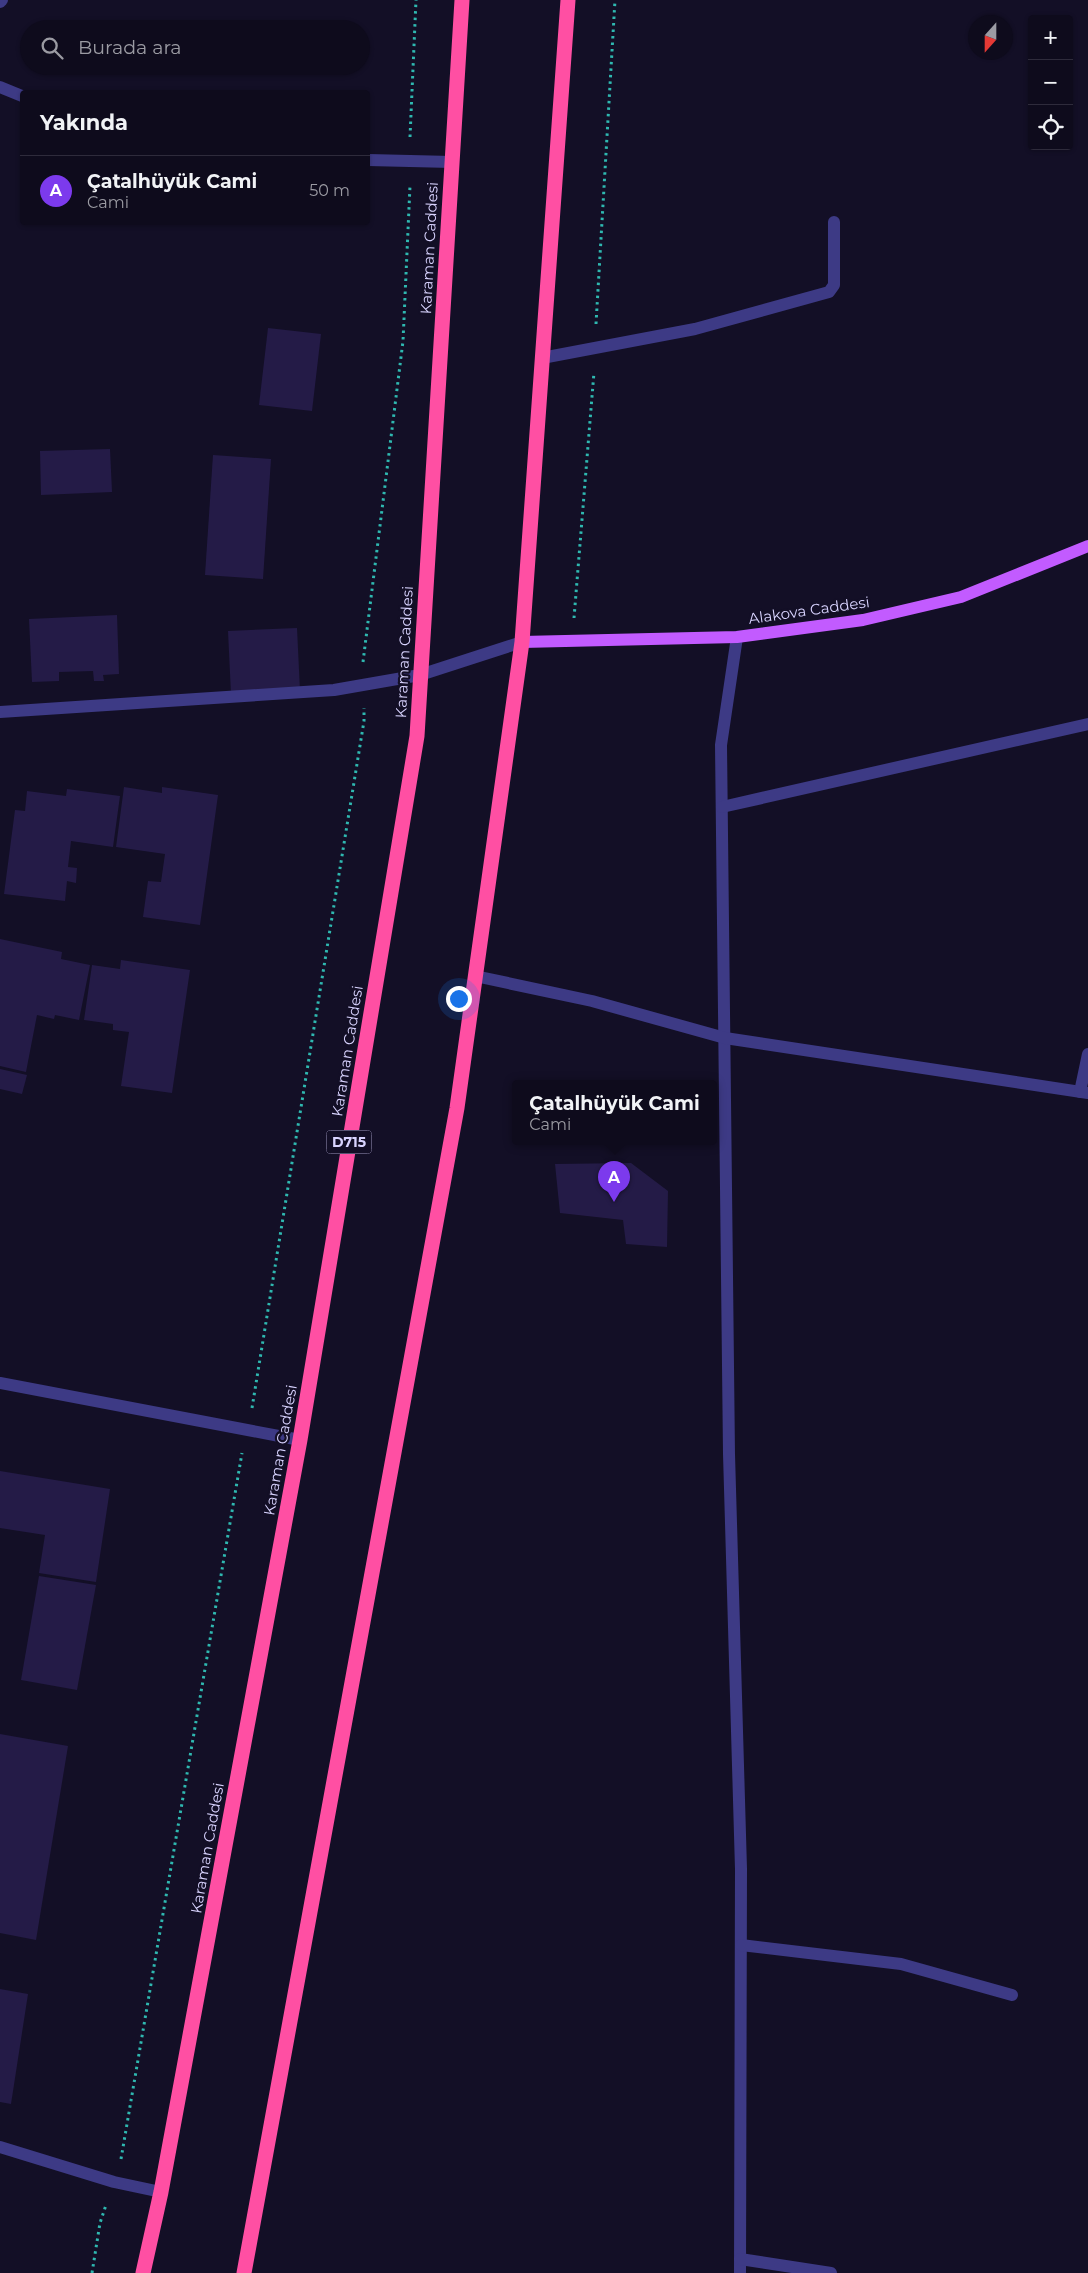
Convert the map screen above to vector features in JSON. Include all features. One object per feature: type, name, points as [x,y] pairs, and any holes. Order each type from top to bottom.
[{"type":"highway","name":"Karaman Caddesi","points":[[143,2273],[161,2192],[300,1440],[417,736],[462,0]]},
{"type":"highway","points":[[244,2273],[456,1108],[475,976],[522,642],[568,0]]},
{"type":"main road","name":"Alakova Caddesi","points":[[522,642],[737,637],[863,620],[961,597],[1088,546]]},
{"type":"street","points":[[0,87],[20,95]]},
{"type":"street","points":[[370,160],[452,162]]},
{"type":"street","points":[[542,358],[695,329],[829,292],[834,285],[834,222]]},
{"type":"street","points":[[737,637],[721,745],[729,1445],[741,1869],[740,2273]]},
{"type":"street","points":[[0,712],[334,690],[420,675],[522,642]]},
{"type":"street","points":[[722,807],[1088,724]]},
{"type":"street","points":[[475,976],[592,1001],[725,1038],[1084,1092],[1088,1054]]},
{"type":"street","points":[[0,1383],[300,1440]]},
{"type":"street","points":[[741,1945],[901,1964],[1012,1995]]},
{"type":"street","points":[[0,2147],[114,2182],[161,2192]]},
{"type":"street","points":[[740,2259],[831,2273]]},
{"type":"path","points":[[410,140],[416,0]]},
{"type":"path","points":[[596,324],[615,0]]},
{"type":"path","points":[[363,658],[403,340],[411,183]]},
{"type":"path","points":[[572,641],[594,365]]},
{"type":"path","points":[[252,1406],[364,721]]},
{"type":"path","points":[[121,2159],[240,1462]]},
{"type":"path","points":[[92,2273],[100,2223]]},
{"type":"building","points":[[268,328],[321,334],[312,411],[259,405]]},
{"type":"building","points":[[110,449],[112,492],[41,495],[40,451]]},
{"type":"building","points":[[213,455],[271,459],[263,579],[205,575]]},
{"type":"building","points":[[117,615],[119,674],[103,675],[104,681],[94,681],[93,671],[59,672],[59,681],[32,682],[29,619]]},
{"type":"building","points":[[297,628],[300,691],[231,694],[228,631]]},
{"type":"building","points":[[124,787],[162,793],[162,787],[218,795],[200,925],[143,917],[148,881],[161,882],[165,854],[116,847]]},
{"type":"building","points":[[67,789],[120,796],[113,847],[71,841],[68,867],[77,868],[76,883],[67,881],[65,901],[4,894],[15,810],[25,811],[27,791],[66,796]]},
{"type":"building","points":[[0,939],[62,952],[61,959],[90,965],[79,1020],[55,1015],[54,1019],[37,1015],[26,1072],[0,1066]]},
{"type":"building","points":[[121,960],[190,970],[172,1093],[121,1086],[129,1032],[113,1030],[113,1024],[84,1020],[92,965],[120,969]]},
{"type":"building","points":[[0,1069],[27,1075],[22,1094],[0,1089]]},
{"type":"building","points":[[631,1163],[668,1191],[667,1247],[626,1244],[623,1220],[560,1213],[555,1164]]},
{"type":"building","points":[[0,1471],[110,1489],[96,1582],[39,1573],[45,1535],[0,1528]]},
{"type":"building","points":[[39,1576],[96,1585],[77,1690],[21,1680]]},
{"type":"building","points":[[0,1734],[68,1746],[36,1940],[0,1933]]},
{"type":"building","points":[[0,1989],[28,1994],[11,2104],[0,2102]]},
{"type":"place","name":"Çatalhüyük Cami","points":[[614,1202]]}]
